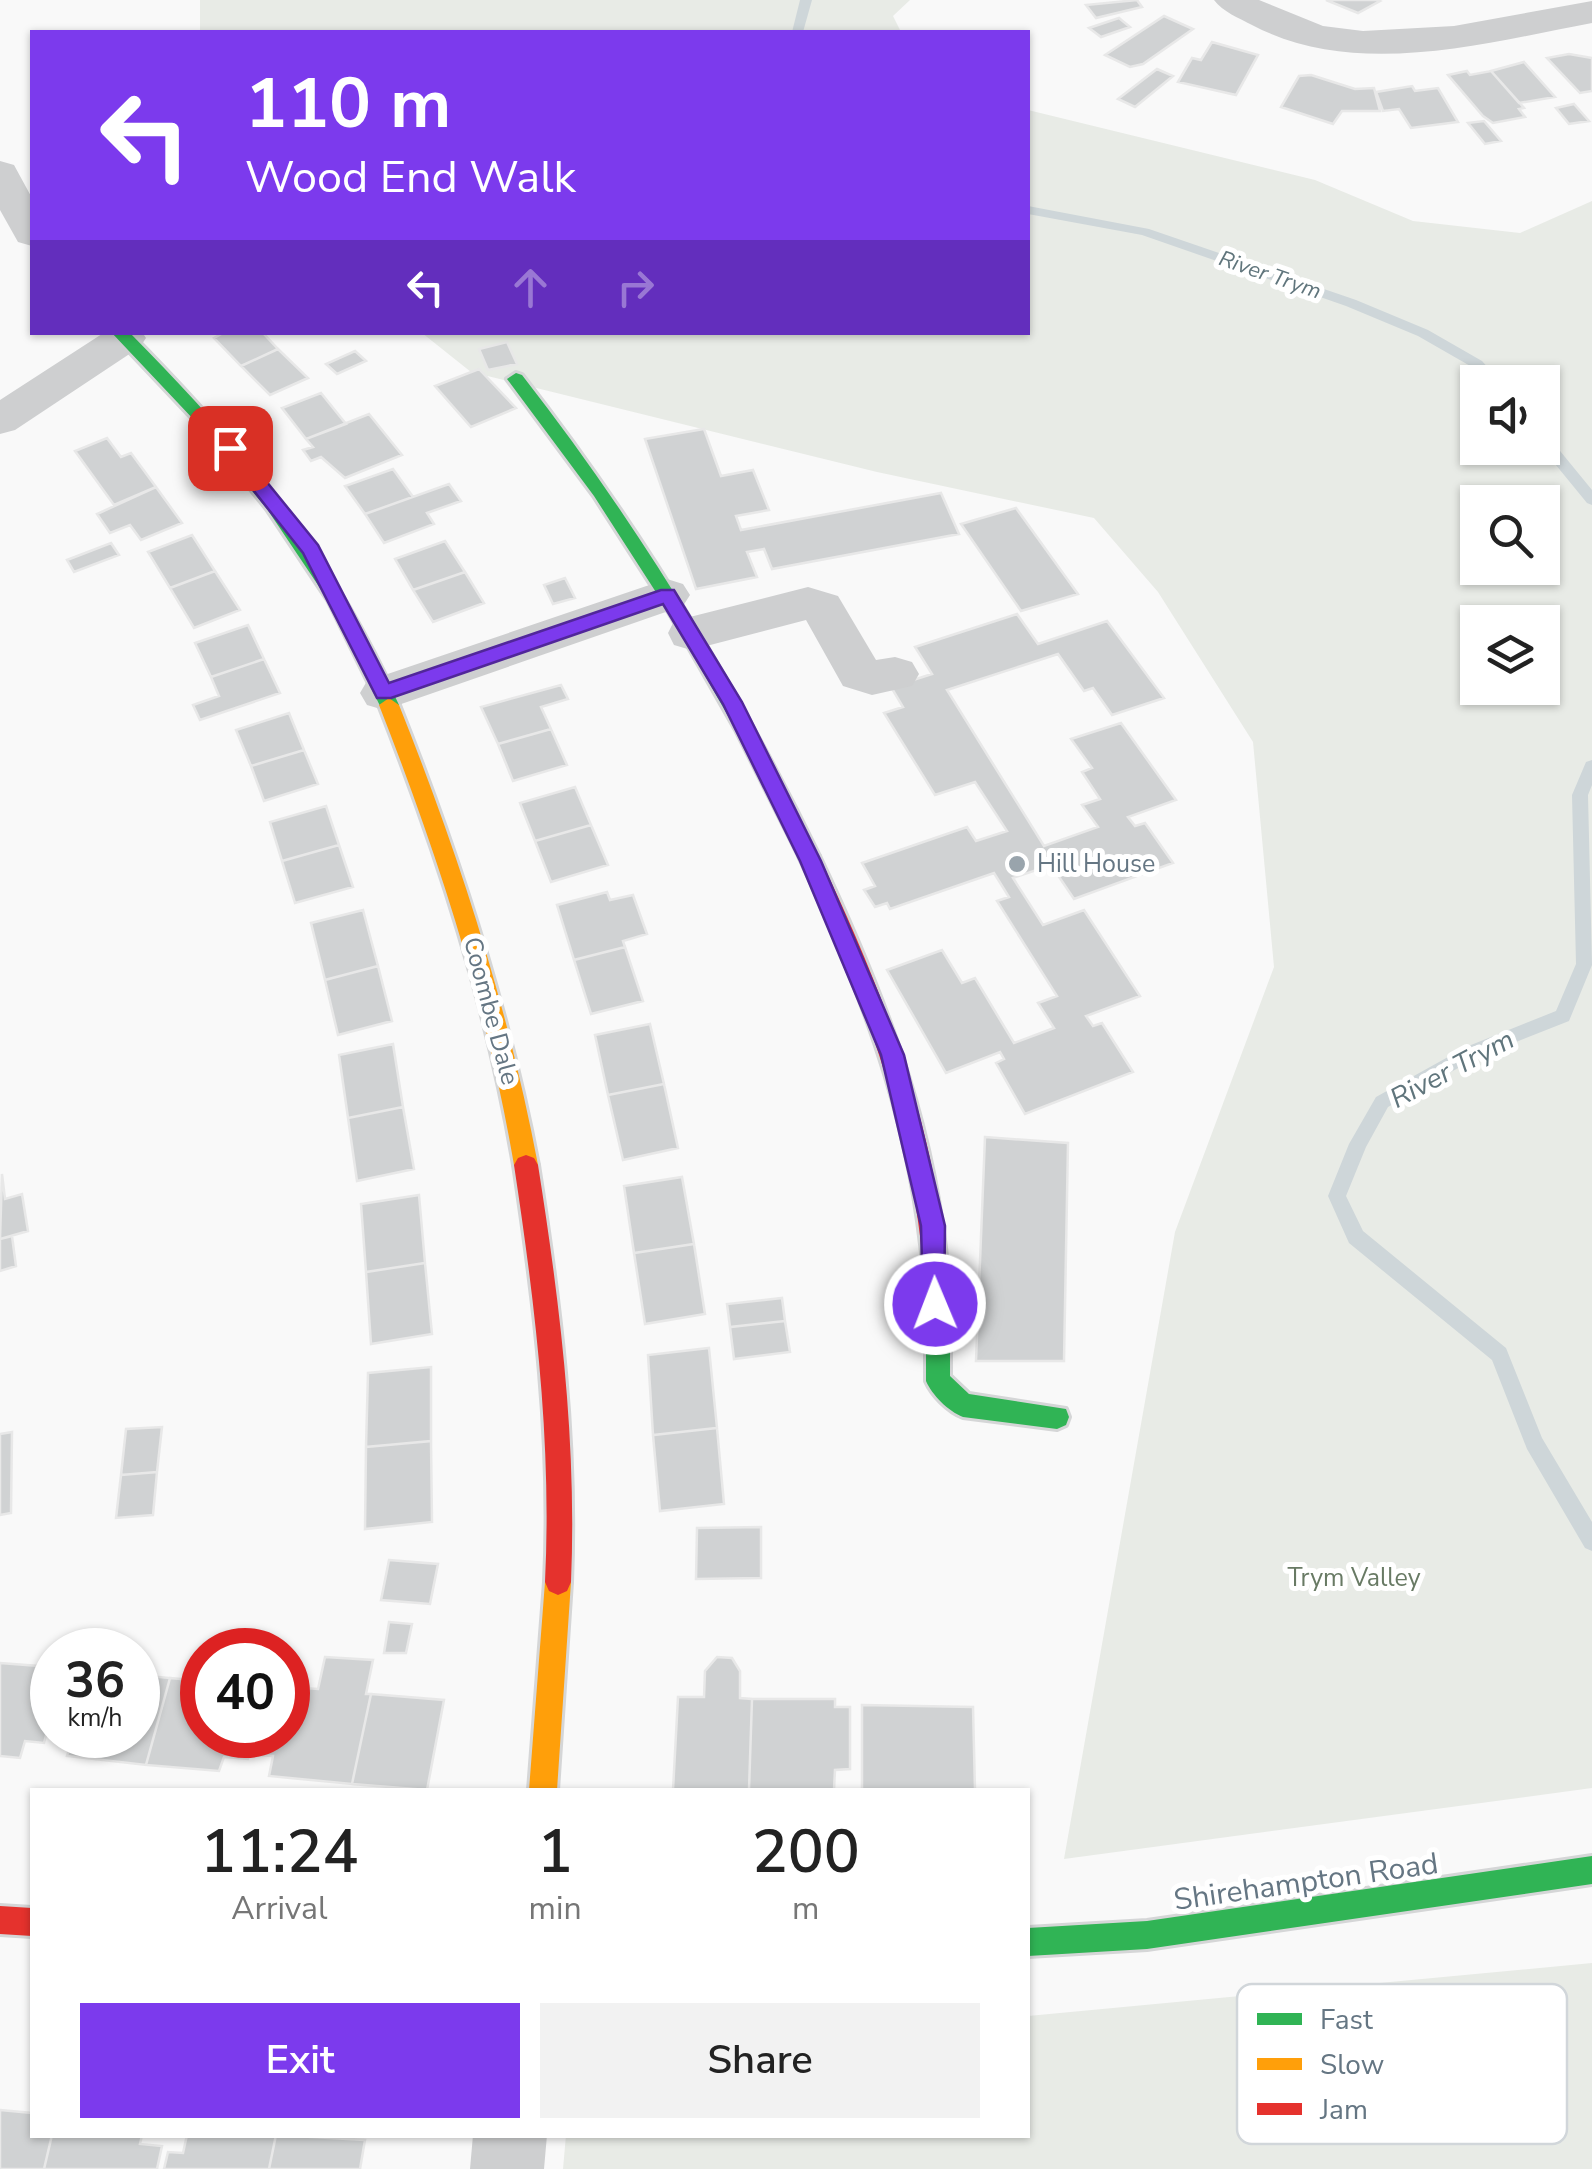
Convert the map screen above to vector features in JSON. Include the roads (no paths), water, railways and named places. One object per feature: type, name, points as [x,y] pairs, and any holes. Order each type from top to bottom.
[{"type":"street","points":[[1232,0],[1304,35],[1377,46],[1592,12]]},
{"type":"street","points":[[0,172],[30,230]]},
{"type":"street","points":[[0,420],[122,335]]},
{"type":"street","name":"Coombe Dale","points":[[122,335],[209,422],[311,550],[384,692],[434,817],[479,957],[518,1117],[546,1295],[564,1496],[542,1788]]},
{"type":"street","points":[[516,379],[575,448],[732,702],[810,861],[892,1055],[933,1226],[938,1381],[963,1404],[1057,1417]]},
{"type":"street","points":[[384,692],[679,614],[808,603],[822,608],[860,674],[872,678],[894,674]]},
{"type":"street","name":"Shirehampton Road","points":[[1030,1942],[1147,1935],[1592,1870]]},
{"type":"street","points":[[0,1920],[30,1922]]},
{"type":"street","points":[[507,2169],[510,2138]]},
{"type":"waterway","name":"River Trym","points":[[798,30],[806,0]]},
{"type":"waterway","name":"River Trym","points":[[1030,210],[1145,232],[1351,303],[1423,333],[1478,365]]},
{"type":"waterway","name":"River Trym","points":[[1560,460],[1592,500]]},
{"type":"waterway","name":"River Trym","points":[[1592,766],[1580,795],[1584,964],[1563,1016],[1472,1052],[1382,1102],[1358,1144],[1337,1196],[1356,1237],[1499,1354],[1534,1443],[1592,1541]]},
{"type":"place","name":"Hill House","points":[[1017,864]]},
{"type":"park label","name":"Trym Valley","points":[[1354,1578]]}]
